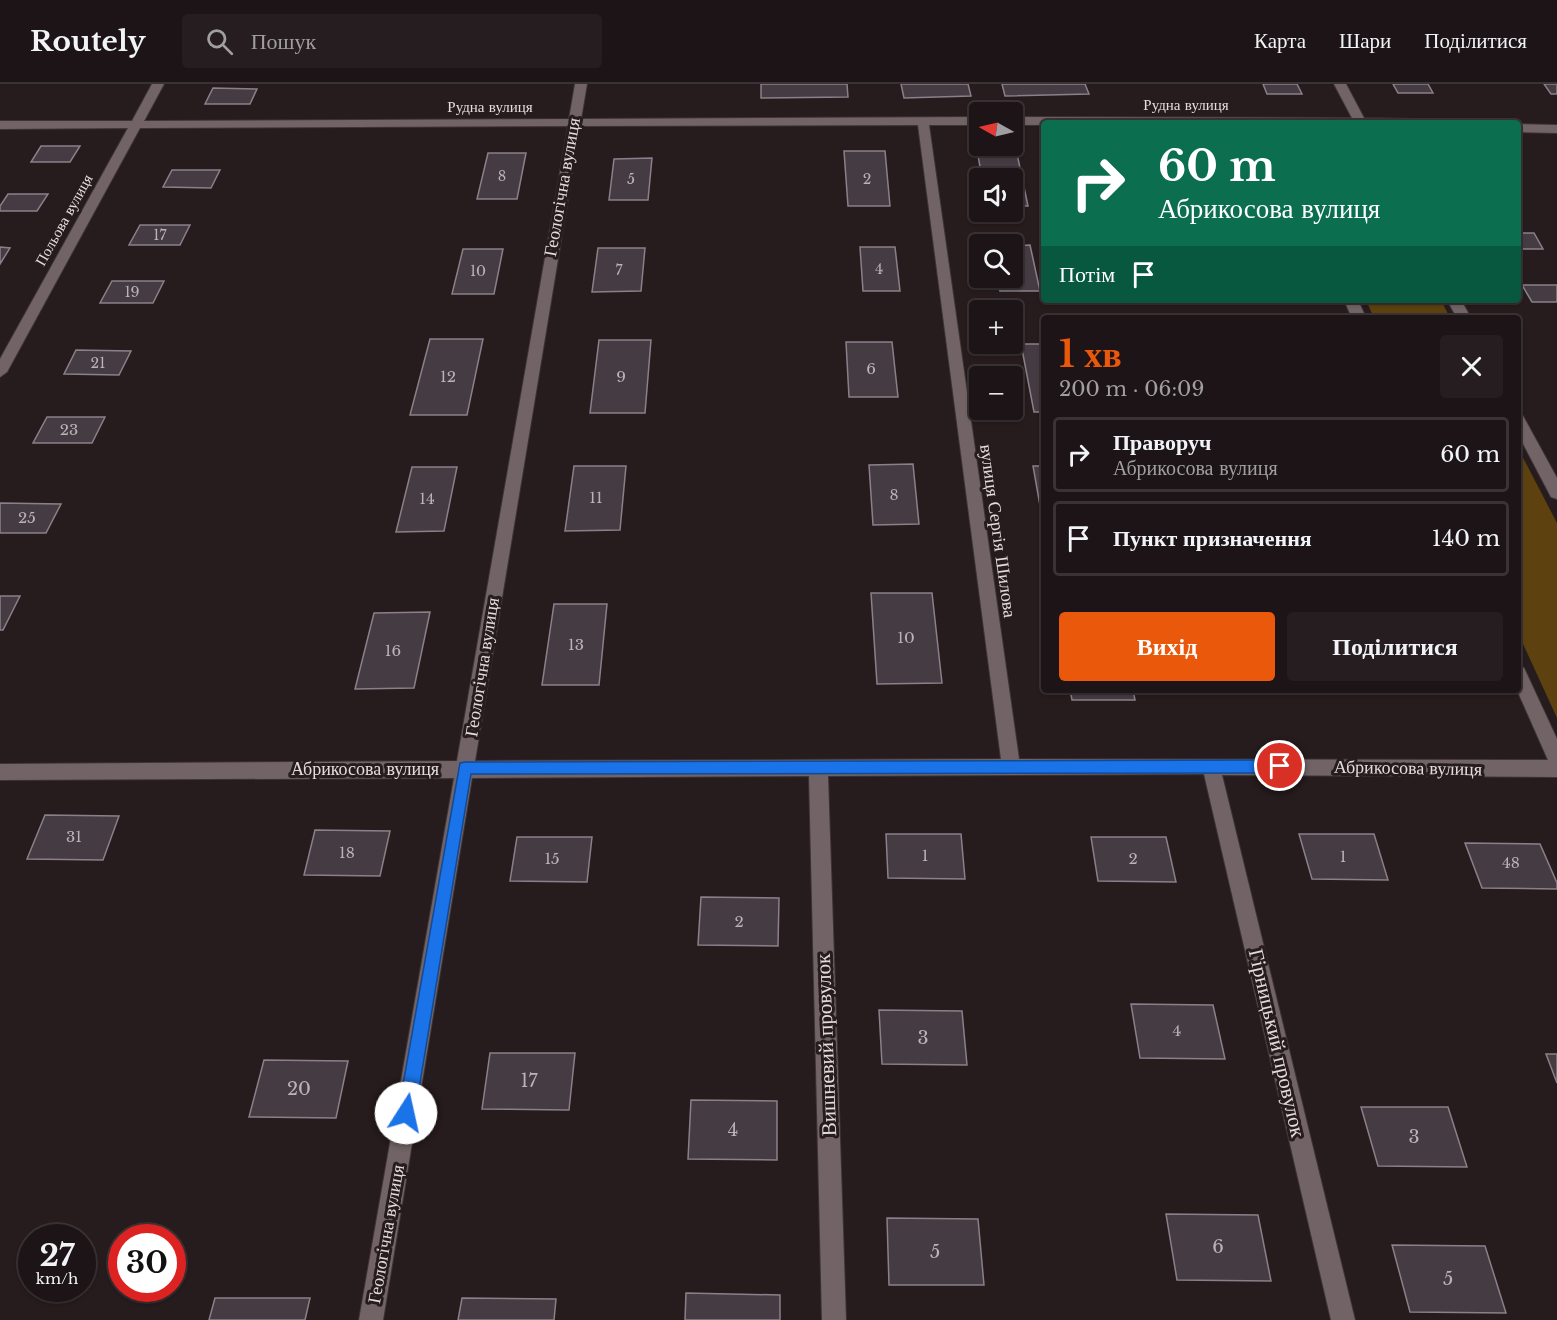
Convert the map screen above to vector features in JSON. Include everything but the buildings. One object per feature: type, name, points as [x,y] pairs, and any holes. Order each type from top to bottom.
[{"type":"street","name":"Польова вулиця","points":[[0,372],[158,84]]},
{"type":"street","name":"Геологічна вулиця","points":[[371,1320],[581,84]]},
{"type":"street","points":[[1340,84],[1358,120]]},
{"type":"street","name":"Рудна вулиця","points":[[0,125],[969,121]]},
{"type":"street","name":"Рудна вулиця","points":[[1023,121],[1041,121]]},
{"type":"street","name":"вулиця Сергія Шилова","points":[[923,122],[1011,767]]},
{"type":"street","points":[[1521,128],[1557,129]]},
{"type":"street","points":[[1521,426],[1557,493]]},
{"type":"street","points":[[1521,680],[1557,760]]},
{"type":"street","name":"Абрикосова вулиця","points":[[0,772],[1211,766],[1557,769]]},
{"type":"street","name":"Гірницький провулок","points":[[1211,766],[1343,1320]]},
{"type":"street","name":"Вишневий провулок","points":[[818,769],[834,1320]]},
{"type":"shaded area","points":[[1367,303],[1442,303],[1448,315],[1373,315]]},
{"type":"shaded area","points":[[1521,454],[1557,523],[1557,718],[1521,640]]},
{"type":"route","points":[[406,1113],[465,768],[818,769],[1280,766]]}]
